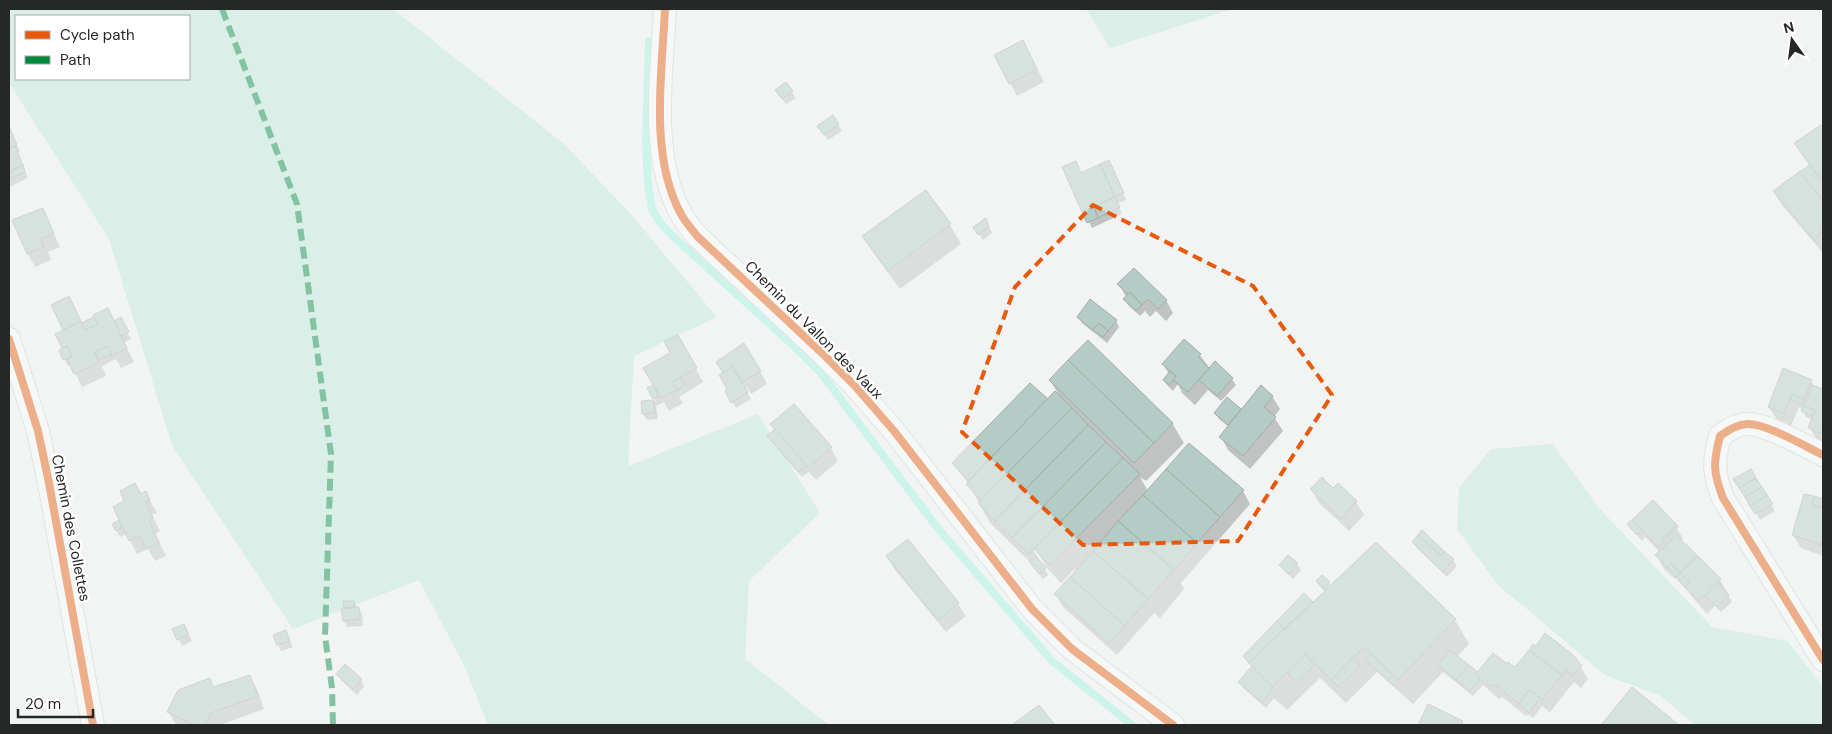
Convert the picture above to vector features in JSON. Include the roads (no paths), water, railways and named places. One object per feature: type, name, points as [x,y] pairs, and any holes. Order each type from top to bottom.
[{"type":"street","name":"Chemin du Vallon des Vaux","points":[[665,9],[660,114],[661,151],[670,187],[681,215],[697,236],[823,354],[860,392],[894,431],[1032,609],[1072,650],[1173,725]]},
{"type":"street","name":"Chemin des Collettes","points":[[9,339],[38,431],[48,475],[93,725]]},
{"type":"street","points":[[1823,455],[1766,428],[1748,424],[1732,427],[1720,436],[1714,456],[1715,477],[1723,498],[1823,660]]},
{"type":"waterway","points":[[649,41],[646,140],[648,184],[652,209],[661,224],[821,373],[936,526],[1052,661],[1132,725]]}]
